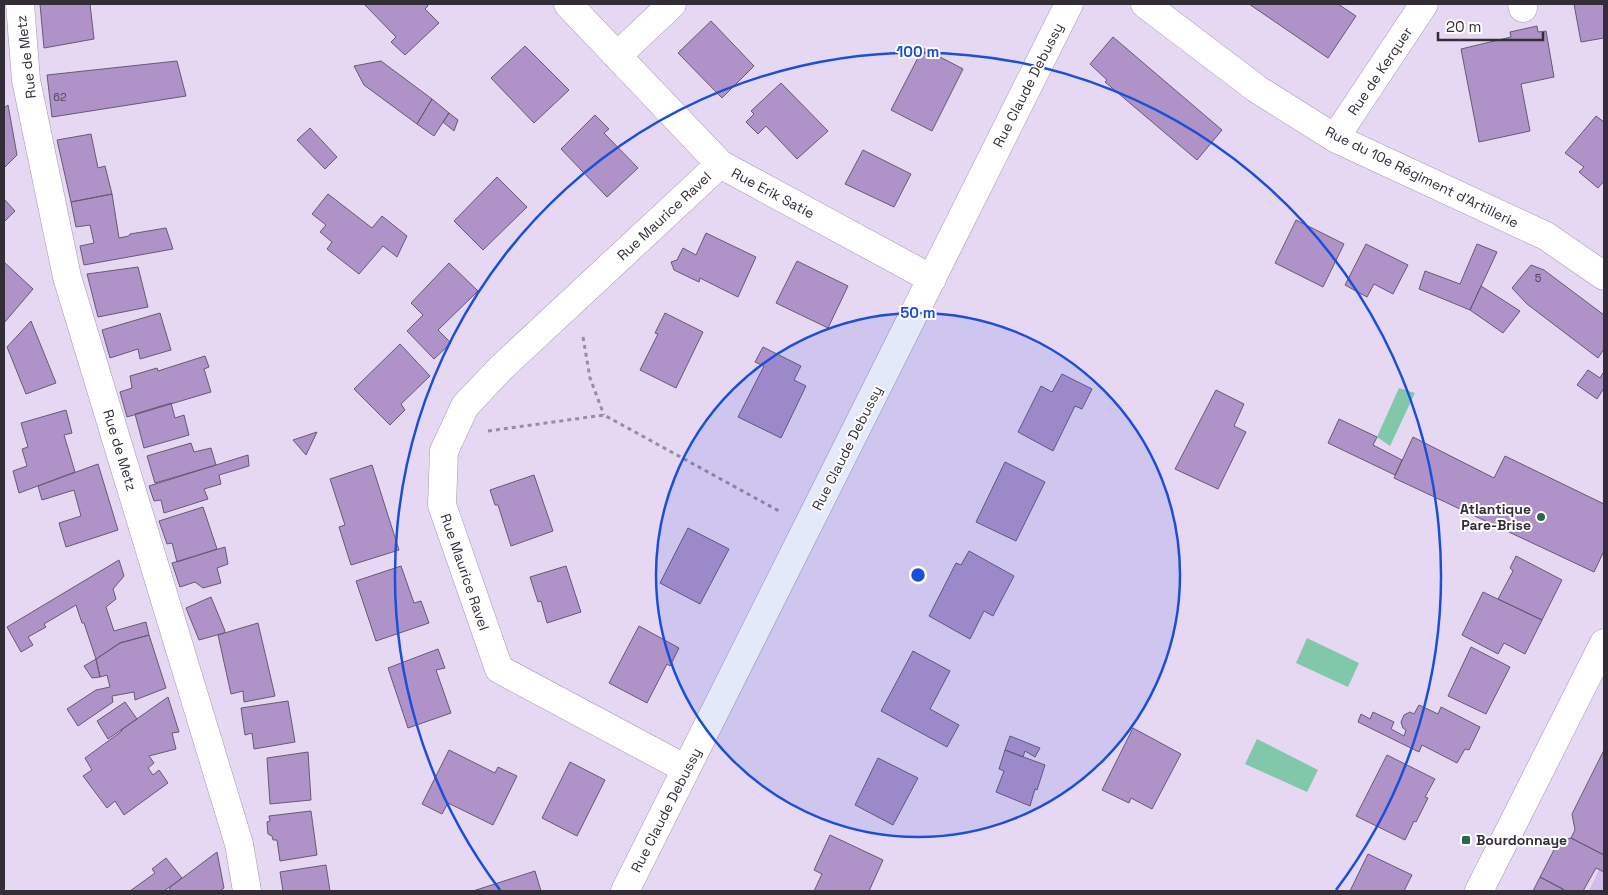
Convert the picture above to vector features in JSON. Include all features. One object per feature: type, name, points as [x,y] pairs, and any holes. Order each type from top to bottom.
[{"type":"street","name":"Rue de Metz","points":[[20,4],[26,80],[67,277],[239,844],[247,891]]},
{"type":"street","name":"Rue Erik Satie","points":[[568,4],[720,164],[932,279]]},
{"type":"street","points":[[617,56],[672,4]]},
{"type":"street","name":"Rue Claude Debussy","points":[[625,891],[1069,4]]},
{"type":"street","name":"Rue du 10e Régiment d'Artillerie","points":[[1145,4],[1257,89],[1335,138],[1546,236],[1604,276]]},
{"type":"street","name":"Rue de Kerquer","points":[[1335,138],[1424,4]]},
{"type":"street","name":"Rue Maurice Ravel","points":[[686,769],[499,670],[442,505],[444,451],[465,406],[502,367],[720,164]]},
{"type":"street","points":[[1479,891],[1604,643]]},
{"type":"path","points":[[576,298],[590,378],[604,415]]},
{"type":"path","points":[[451,437],[604,415],[808,526]]},
{"type":"shaded area","points":[[1399,388],[1415,393],[1390,446],[1377,437]]},
{"type":"shaded area","points":[[1307,638],[1359,663],[1348,687],[1296,663]]},
{"type":"shaded area","points":[[1257,739],[1318,770],[1307,792],[1245,764]]},
{"type":"shaded area","points":[[1604,859],[1604,891],[1589,891]]},
{"type":"building","points":[[40,4],[90,4],[94,39],[44,48]]},
{"type":"building","points":[[364,4],[426,4],[428,6],[425,9],[439,23],[405,55],[391,42],[396,37]]},
{"type":"building","points":[[1249,4],[1338,4],[1356,16],[1328,58]]},
{"type":"building","points":[[1574,4],[1604,4],[1604,38],[1581,42]]},
{"type":"building","points":[[711,21],[754,66],[722,98],[678,53]]},
{"type":"building","points":[[1537,26],[1538,32],[1546,31],[1554,77],[1521,84],[1530,131],[1479,142],[1461,49],[1511,37],[1510,32]]},
{"type":"building","points":[[1113,37],[1222,130],[1197,160],[1105,82],[1107,80],[1090,64]]},
{"type":"building","points":[[525,46],[569,90],[534,123],[491,78]]},
{"type":"building","points":[[923,48],[963,69],[932,131],[891,110]]},
{"type":"building","points":[[177,61],[186,96],[52,117],[47,75]]},
{"type":"building","points":[[381,61],[432,99],[417,124],[364,85],[354,66]]},
{"type":"building","points":[[781,83],[828,131],[797,159],[766,126],[758,134],[746,122],[754,114],[751,111]]},
{"type":"building","points":[[432,99],[449,113],[434,136],[417,124]]},
{"type":"building","points":[[8,105],[17,155],[4,168],[4,108]]},
{"type":"building","points":[[449,113],[458,120],[454,131],[443,122]]},
{"type":"building","points":[[595,115],[609,129],[604,133],[638,168],[607,197],[561,149]]},
{"type":"building","points":[[1596,116],[1604,122],[1604,181],[1598,188],[1579,172],[1584,167],[1565,153]]},
{"type":"building","points":[[310,128],[337,157],[325,169],[297,140]]},
{"type":"building","points":[[91,134],[98,168],[105,166],[112,194],[71,202],[57,140]]},
{"type":"building","points":[[863,150],[911,174],[894,207],[845,184]]},
{"type":"building","points":[[497,177],[527,207],[483,250],[454,221]]},
{"type":"building","points":[[112,194],[119,238],[129,236],[130,234],[166,228],[173,249],[84,265],[80,246],[94,243],[90,225],[76,227],[71,202]]},
{"type":"building","points":[[328,194],[372,228],[382,216],[407,236],[397,257],[383,246],[359,274],[327,249],[332,242],[320,232],[326,225],[312,214]]},
{"type":"building","points":[[4,199],[15,211],[4,222]]},
{"type":"building","points":[[1296,220],[1344,244],[1323,287],[1275,263]]},
{"type":"building","points":[[706,233],[756,257],[738,297],[700,278],[699,282],[674,270],[671,262],[677,260],[683,248],[696,255]]},
{"type":"building","points":[[1366,244],[1408,265],[1393,294],[1374,284],[1367,297],[1345,285]]},
{"type":"building","points":[[1477,244],[1497,252],[1470,310],[1419,289],[1425,271],[1460,284]]},
{"type":"building","points":[[797,261],[848,286],[828,328],[776,303]]},
{"type":"building","points":[[4,262],[33,289],[4,323]]},
{"type":"building","points":[[449,263],[478,291],[438,330],[451,343],[434,359],[407,331],[423,315],[411,303]]},
{"type":"building","points":[[1531,265],[1544,270],[1604,315],[1604,349],[1598,358],[1527,304],[1512,288]]},
{"type":"building","points":[[138,267],[148,307],[98,317],[87,274]]},
{"type":"building","points":[[1481,286],[1520,311],[1503,333],[1470,310]]},
{"type":"building","points":[[160,313],[171,350],[140,359],[138,349],[110,358],[102,330]]},
{"type":"building","points":[[665,313],[703,332],[676,388],[640,370],[658,334],[655,333]]},
{"type":"building","points":[[31,321],[56,383],[26,394],[7,347]]},
{"type":"building","points":[[400,344],[430,376],[401,404],[405,410],[390,425],[354,389]]},
{"type":"building","points":[[763,347],[801,366],[794,380],[806,386],[781,438],[738,417],[764,366],[755,362]]},
{"type":"building","points":[[205,356],[209,367],[204,369],[211,392],[127,417],[120,392],[132,388],[130,376],[157,368],[158,371]]},
{"type":"building","points":[[1588,370],[1600,378],[1604,374],[1604,388],[1597,399],[1577,385]]},
{"type":"building","points":[[1062,374],[1092,389],[1082,409],[1075,406],[1053,451],[1018,432],[1041,386],[1052,392]]},
{"type":"building","points":[[1216,390],[1244,404],[1234,426],[1246,432],[1218,489],[1175,469]]},
{"type":"building","points":[[171,403],[175,418],[184,415],[189,435],[144,448],[135,414]]},
{"type":"building","points":[[66,410],[72,433],[64,435],[75,472],[19,493],[13,471],[27,466],[22,449],[28,447],[21,423]]},
{"type":"building","points":[[1339,419],[1377,437],[1373,445],[1402,460],[1395,475],[1328,443]]},
{"type":"building","points":[[317,432],[306,455],[293,440]]},
{"type":"building","name":"Atlantique Pare-Brise","points":[[1413,437],[1494,478],[1505,456],[1604,504],[1604,551],[1594,572],[1394,478]]},
{"type":"building","points":[[191,443],[194,452],[211,448],[216,465],[155,483],[147,456]]},
{"type":"building","points":[[248,455],[249,466],[219,475],[221,484],[204,489],[208,499],[164,513],[161,500],[154,501],[149,486]]},
{"type":"building","points":[[1005,462],[1045,482],[1016,541],[976,522]]},
{"type":"building","points":[[98,464],[118,530],[66,547],[59,523],[81,516],[74,490],[42,500],[38,486]]},
{"type":"building","points":[[372,465],[399,550],[351,565],[339,527],[345,525],[330,479]]},
{"type":"building","points":[[534,475],[553,531],[511,546],[498,505],[495,505],[490,490]]},
{"type":"building","points":[[203,507],[217,549],[177,562],[172,543],[167,544],[159,521]]},
{"type":"building","points":[[688,528],[729,549],[700,604],[660,583]]},
{"type":"building","points":[[225,547],[228,564],[217,568],[221,583],[203,588],[195,582],[180,587],[172,563]]},
{"type":"building","points":[[969,551],[1014,576],[993,616],[984,611],[970,639],[929,616],[956,563],[961,565]]},
{"type":"building","points":[[1516,556],[1562,580],[1542,620],[1498,599],[1513,571],[1510,568]]},
{"type":"building","points":[[119,560],[124,576],[113,589],[116,599],[106,607],[114,631],[146,622],[149,635],[120,643],[96,659],[76,605],[44,624],[46,627],[28,637],[33,645],[21,652],[7,627]]},
{"type":"building","points":[[401,566],[414,603],[421,601],[429,623],[376,641],[356,581]]},
{"type":"building","points":[[566,566],[581,612],[547,623],[541,601],[538,602],[530,577]]},
{"type":"building","points":[[1483,592],[1542,620],[1525,654],[1504,643],[1498,654],[1462,635]]},
{"type":"building","points":[[211,597],[225,631],[224,633],[199,640],[186,608]]},
{"type":"building","points":[[258,623],[275,696],[244,702],[243,691],[231,694],[218,635]]},
{"type":"building","points":[[639,626],[679,648],[670,666],[667,664],[647,703],[609,683]]},
{"type":"building","points":[[149,635],[166,688],[135,700],[134,692],[112,696],[113,702],[78,726],[67,709],[96,690],[110,687],[107,675],[100,677],[96,659],[120,643]]},
{"type":"building","points":[[1471,647],[1510,667],[1486,714],[1448,696]]},
{"type":"building","points":[[438,649],[445,668],[436,670],[451,713],[408,728],[388,668]]},
{"type":"building","points":[[913,651],[950,671],[930,709],[959,725],[947,747],[881,711]]},
{"type":"building","points":[[96,659],[100,677],[92,678],[84,666]]},
{"type":"building","points":[[168,697],[179,732],[172,733],[176,749],[149,756],[154,763],[148,768],[153,775],[159,770],[168,783],[124,815],[115,801],[107,808],[83,776],[92,770],[85,758]]},
{"type":"building","points":[[288,701],[295,742],[254,749],[252,733],[245,735],[241,708]]},
{"type":"building","points":[[125,702],[137,719],[108,739],[97,721]]},
{"type":"building","points":[[1419,705],[1438,714],[1441,707],[1480,727],[1469,750],[1465,749],[1457,763],[1422,745],[1419,752],[1358,722],[1361,714],[1370,719],[1373,712],[1394,722],[1391,729],[1404,736],[1406,730],[1401,722],[1404,715],[1410,712],[1414,714]]},
{"type":"building","points":[[1133,728],[1181,754],[1152,809],[1131,798],[1129,803],[1102,790]]},
{"type":"building","points":[[1010,736],[1040,748],[1035,757],[1025,751],[1023,757],[1005,750]]},
{"type":"building","points":[[449,750],[495,773],[498,767],[517,776],[493,825],[448,803],[442,814],[422,804]]},
{"type":"building","points":[[1005,750],[1045,765],[1030,806],[996,792],[1004,771],[999,769]]},
{"type":"building","points":[[1604,750],[1604,855],[1571,838],[1575,830],[1572,814]]},
{"type":"building","points":[[308,752],[311,800],[270,804],[267,758]]},
{"type":"building","points":[[1387,755],[1435,779],[1425,797],[1428,798],[1405,840],[1356,816]]},
{"type":"building","points":[[878,758],[918,778],[893,825],[855,805]]},
{"type":"building","points":[[570,762],[605,780],[577,836],[542,818]]},
{"type":"building","points":[[311,811],[317,855],[280,861],[277,840],[273,840],[272,836],[268,834],[267,822],[270,821],[269,816]]},
{"type":"building","points":[[830,835],[883,860],[869,891],[814,891],[822,874],[814,870]]},
{"type":"building","points":[[1571,838],[1604,855],[1604,872],[1596,868],[1583,891],[1566,891],[1540,877],[1558,842]]},
{"type":"building","points":[[217,852],[224,888],[220,891],[171,891],[169,888]]},
{"type":"building","points":[[1368,854],[1412,875],[1404,891],[1350,891]]},
{"type":"building","points":[[166,858],[182,878],[164,891],[130,891],[155,873],[152,869]]},
{"type":"building","points":[[326,865],[330,891],[283,891],[280,872]]},
{"type":"building","points":[[535,871],[541,891],[473,891]]},
{"type":"building","points":[[1540,877],[1563,889],[1562,891],[1533,891]]},
{"type":"place","name":"Atlantique Pare-Brise","points":[[1541,517]]},
{"type":"place","name":"Bourdonnaye","points":[[1466,840]]}]
